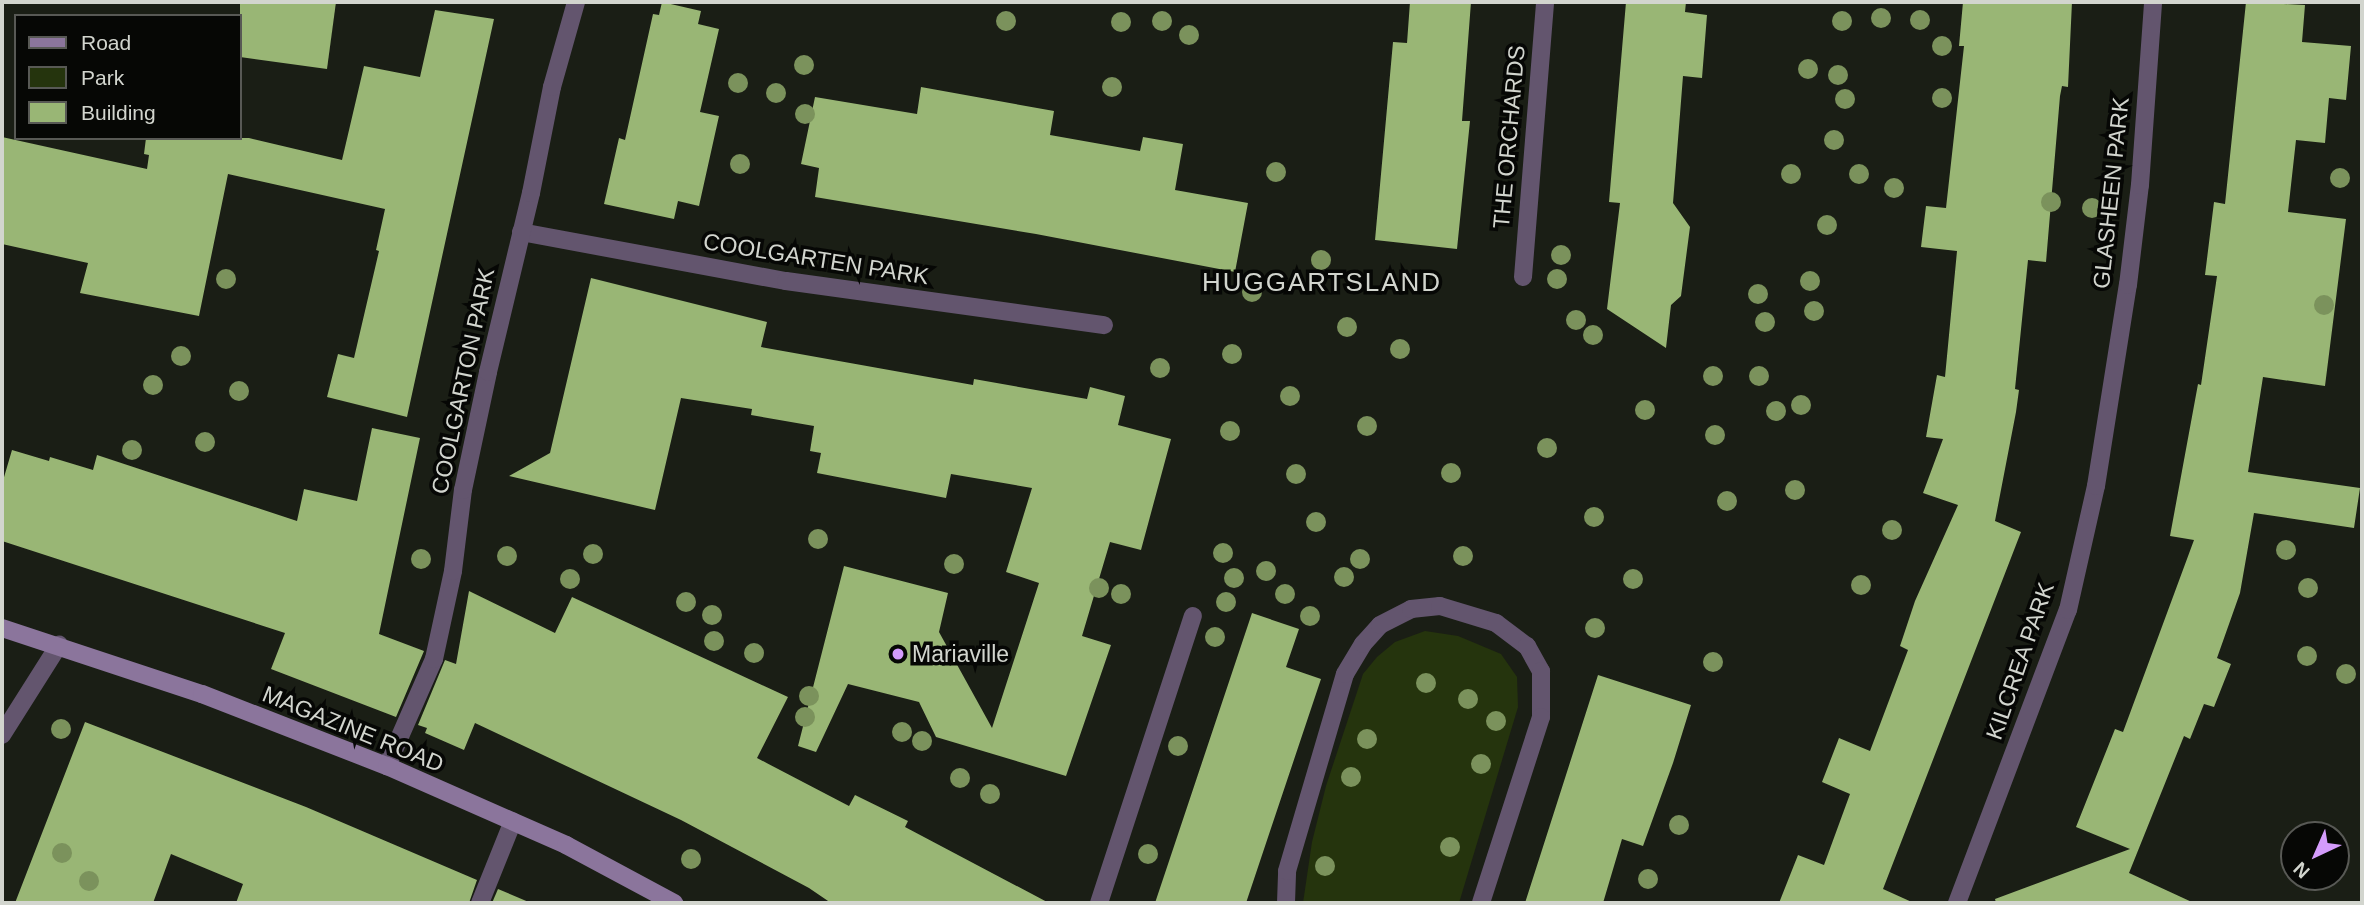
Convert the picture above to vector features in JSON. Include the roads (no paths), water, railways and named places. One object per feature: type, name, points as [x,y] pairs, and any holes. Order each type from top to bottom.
[{"type":"main road","name":"MAGAZINE ROAD","points":[[2,628],[202,694],[387,766],[566,845],[674,903]]},
{"type":"street","name":"COOLGARTON PARK","points":[[387,766],[434,659],[453,571],[463,490],[552,87],[576,2]]},
{"type":"street","name":"THE ORCHARDS","points":[[1523,277],[1545,2]]},
{"type":"street","name":"GLASHEEN PARK","points":[[2110,387],[2140,185],[2153,2]]},
{"type":"street","name":"COOLGARTEN PARK","points":[[521,232],[786,281],[1104,325]]},
{"type":"street","name":"KILCREA PARK","points":[[1957,903],[2068,610],[2096,486],[2110,387]]},
{"type":"street","points":[[1286,903],[1287,871],[1345,674],[1363,644],[1380,625],[1411,609],[1440,606],[1496,623],[1527,646],[1541,671],[1541,717],[1481,903]]},
{"type":"street","points":[[1099,903],[1193,616]]},
{"type":"street","points":[[2,735],[59,645]]},
{"type":"street","points":[[480,903],[513,821]]},
{"type":"place","name":"Mariaville","points":[[898,654]]},
{"type":"district","name":"HUGGARTSLAND","points":[[1322,283]]}]
